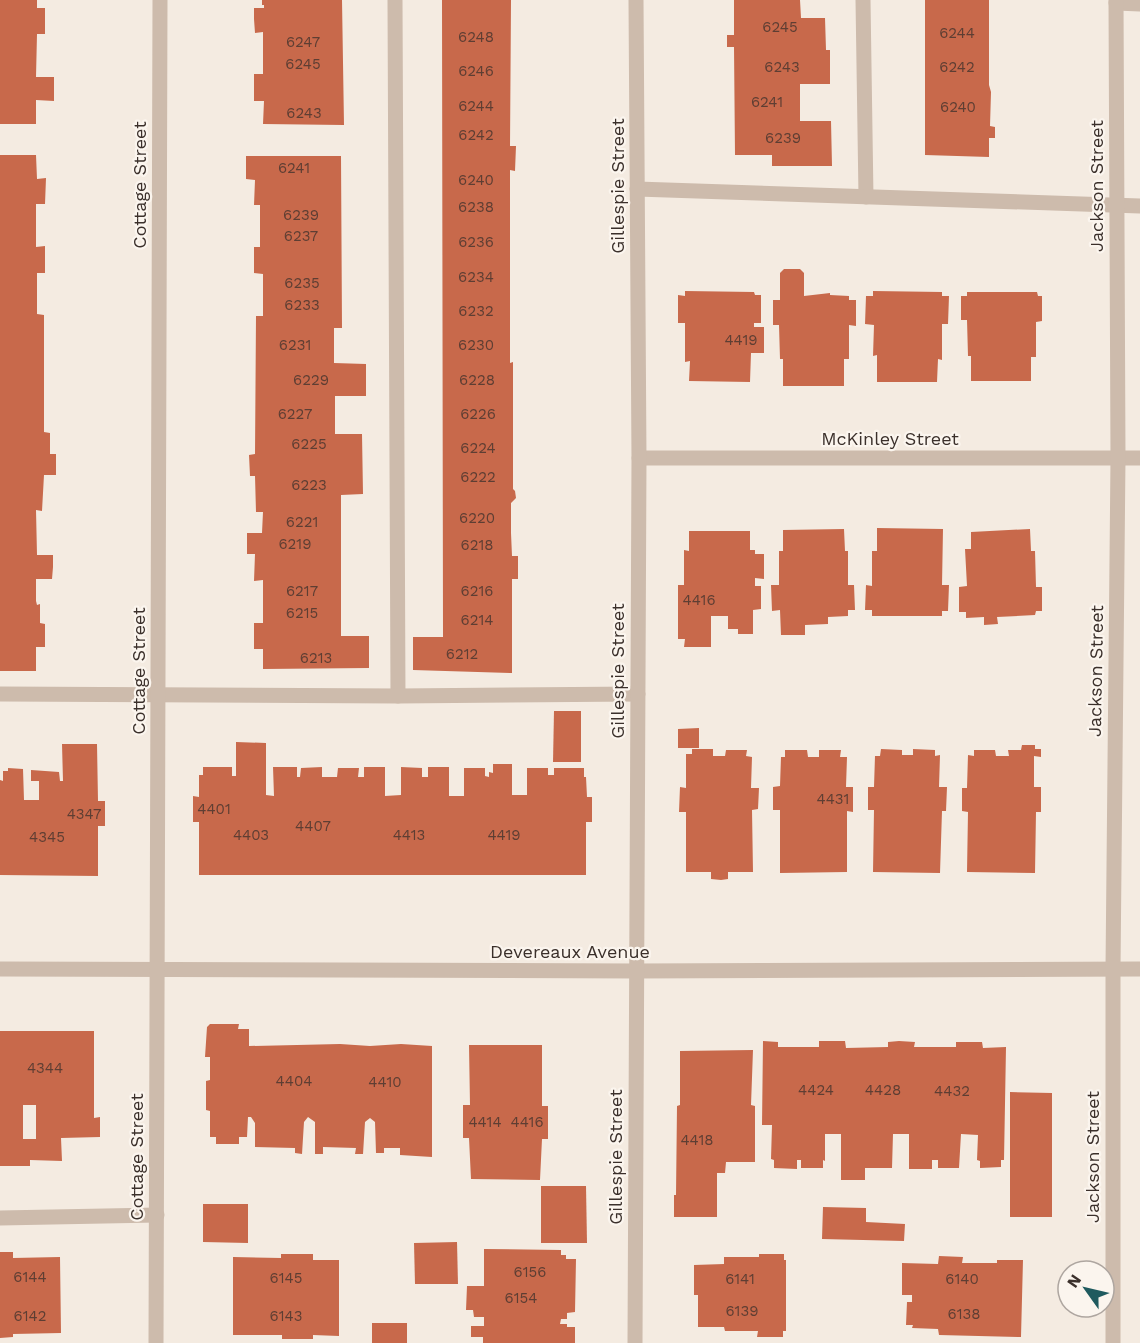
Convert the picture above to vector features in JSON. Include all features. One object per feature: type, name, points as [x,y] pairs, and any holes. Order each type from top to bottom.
[{"type":"street","name":"Cottage Street","points":[[156,1343],[160,0]]},
{"type":"street","points":[[395,0],[398,696]]},
{"type":"street","name":"Gillespie Street","points":[[636,0],[639,458],[636,1343]]},
{"type":"street","points":[[863,0],[866,197]]},
{"type":"street","points":[[1116,2],[1140,3]]},
{"type":"street","name":"Jackson Street","points":[[1113,1343],[1113,969],[1118,458],[1116,2]]},
{"type":"street","points":[[637,189],[1140,206]]},
{"type":"street","name":"McKinley Street","points":[[639,458],[1140,458]]},
{"type":"street","points":[[0,694],[158,696],[638,694]]},
{"type":"street","name":"Devereaux Avenue","points":[[0,969],[636,971],[1140,969]]},
{"type":"street","points":[[0,1218],[157,1215]]},
{"type":"building","points":[[0,0],[37,0],[37,8],[45,8],[45,34],[37,34],[36,77],[54,77],[54,101],[36,100],[36,124],[0,124]]},
{"type":"building","points":[[262,0],[342,0],[344,125],[263,124],[264,101],[254,101],[254,74],[263,74],[263,32],[255,33],[254,8],[264,8]]},
{"type":"building","points":[[442,0],[511,0],[510,146],[516,146],[515,171],[510,170],[510,363],[513,362],[513,489],[516,498],[511,503],[511,533],[512,556],[518,556],[518,579],[512,579],[512,673],[413,670],[413,637],[443,637]]},
{"type":"building","points":[[734,0],[800,0],[801,18],[825,18],[826,50],[830,50],[830,84],[800,84],[800,121],[831,121],[832,166],[772,166],[772,155],[735,155],[734,47],[727,47],[727,35],[734,35]]},
{"type":"building","points":[[925,0],[989,0],[990,126],[995,127],[995,138],[989,138],[989,157],[925,155]]},
{"type":"building","points":[[0,155],[36,155],[37,179],[46,178],[45,204],[36,204],[36,247],[45,246],[45,273],[37,273],[37,314],[44,315],[44,432],[50,433],[50,454],[56,454],[56,475],[44,475],[42,511],[36,510],[37,555],[53,555],[53,567],[52,579],[36,579],[36,601],[37,605],[40,604],[40,623],[45,624],[45,647],[36,647],[36,671],[0,671]]},
{"type":"building","points":[[246,156],[341,156],[342,328],[334,328],[334,363],[366,364],[366,396],[335,396],[335,434],[362,434],[363,494],[341,495],[341,636],[369,636],[369,668],[263,669],[263,649],[254,649],[254,623],[263,623],[263,580],[254,581],[255,554],[247,554],[247,533],[262,533],[263,512],[256,512],[255,476],[250,476],[249,455],[255,454],[256,316],[263,316],[263,274],[254,273],[254,247],[260,247],[260,205],[254,205],[255,180],[246,179]]},
{"type":"building","points":[[784,269],[800,269],[804,273],[804,296],[830,293],[830,295],[849,296],[849,300],[856,300],[856,326],[849,325],[849,359],[844,359],[844,386],[783,386],[783,359],[780,359],[779,325],[773,325],[773,300],[780,300],[780,273]]},
{"type":"building","points":[[685,291],[754,292],[755,295],[761,295],[761,323],[754,323],[754,327],[764,327],[764,353],[751,353],[750,382],[689,381],[690,361],[685,362],[685,323],[678,323],[678,295],[685,296]]},
{"type":"building","points":[[873,291],[942,292],[942,296],[949,296],[948,324],[942,324],[942,360],[938,359],[937,382],[877,382],[877,355],[873,356],[874,325],[865,324],[866,296],[873,296]]},
{"type":"building","points":[[967,292],[1037,292],[1038,296],[1042,296],[1042,321],[1036,322],[1036,357],[1031,357],[1031,381],[971,381],[967,320],[961,320],[961,296],[967,296]]},
{"type":"building","points":[[877,528],[943,529],[942,585],[949,585],[948,611],[942,611],[942,616],[872,616],[872,610],[865,610],[866,585],[872,586],[872,551],[877,551]]},
{"type":"building","points":[[844,529],[845,551],[848,551],[848,585],[854,585],[855,610],[848,610],[848,616],[828,617],[828,624],[805,625],[805,635],[781,635],[780,610],[772,611],[771,585],[779,585],[779,551],[783,551],[783,530]]},
{"type":"building","points":[[1030,529],[1031,551],[1035,551],[1036,587],[1042,587],[1042,611],[1036,611],[1035,615],[997,617],[998,624],[984,625],[984,617],[966,618],[966,612],[959,612],[959,587],[967,586],[965,549],[971,549],[971,532]]},
{"type":"building","points":[[689,531],[750,531],[750,550],[755,550],[755,554],[764,554],[764,579],[755,578],[755,586],[761,586],[761,609],[753,610],[753,634],[738,634],[738,629],[728,629],[728,616],[711,616],[711,647],[684,647],[685,639],[678,639],[678,585],[684,585],[684,550],[689,551]]},
{"type":"building","points":[[554,711],[581,711],[581,762],[553,762]]},
{"type":"building","points":[[699,728],[699,748],[678,748],[678,729]]},
{"type":"building","points":[[236,742],[266,743],[266,795],[274,796],[273,767],[297,767],[297,777],[300,777],[301,768],[322,767],[322,777],[337,777],[338,768],[359,768],[358,777],[364,777],[364,767],[385,767],[385,796],[401,795],[401,767],[422,768],[422,777],[428,777],[428,767],[449,767],[449,796],[464,796],[464,768],[485,768],[485,776],[489,777],[489,772],[493,773],[493,764],[512,764],[512,795],[527,795],[527,768],[548,768],[548,775],[554,775],[554,768],[584,768],[587,797],[592,797],[592,822],[586,822],[586,875],[199,875],[199,822],[193,822],[193,796],[199,797],[199,775],[203,775],[203,767],[232,767],[232,776],[236,776]]},
{"type":"building","points":[[62,744],[97,744],[98,801],[105,801],[105,826],[98,826],[98,876],[0,875],[0,780],[3,781],[3,771],[8,771],[8,768],[23,769],[24,800],[39,800],[39,781],[31,781],[31,770],[59,772],[60,781],[63,781]]},
{"type":"building","points":[[1022,745],[1035,745],[1035,749],[1041,749],[1041,757],[1034,756],[1034,787],[1041,787],[1041,812],[1036,812],[1035,873],[967,872],[968,812],[962,811],[962,788],[967,788],[968,755],[974,756],[974,750],[995,750],[996,756],[1009,756],[1008,750],[1021,750]]},
{"type":"building","points":[[692,749],[713,749],[713,756],[725,756],[726,750],[747,750],[746,756],[752,757],[751,788],[759,788],[758,809],[752,810],[753,872],[728,872],[728,879],[721,880],[711,879],[711,872],[686,872],[686,812],[679,812],[680,787],[686,788],[686,754],[692,754]]},
{"type":"building","points":[[881,749],[902,750],[902,755],[913,755],[913,749],[935,750],[935,756],[940,755],[939,787],[947,787],[946,811],[942,811],[940,873],[873,872],[874,810],[868,810],[868,787],[874,787],[875,756],[880,756]]},
{"type":"building","points":[[785,750],[807,750],[808,757],[819,757],[819,750],[841,750],[840,757],[847,757],[846,787],[853,787],[853,812],[847,811],[847,872],[780,873],[780,810],[773,810],[773,787],[780,786],[781,757],[785,757]]},
{"type":"building","points":[[210,1024],[239,1024],[238,1029],[249,1029],[249,1046],[401,1044],[432,1046],[432,1157],[400,1155],[400,1148],[384,1148],[384,1153],[376,1153],[375,1122],[370,1118],[365,1122],[363,1154],[355,1154],[356,1148],[323,1147],[323,1154],[315,1154],[315,1122],[308,1117],[304,1122],[302,1154],[295,1153],[295,1148],[255,1147],[255,1123],[251,1117],[248,1117],[247,1137],[239,1137],[239,1144],[216,1144],[216,1137],[210,1137],[210,1111],[206,1110],[206,1081],[210,1080],[210,1057],[205,1057],[207,1027]]},
{"type":"building","points":[[0,1031],[94,1031],[94,1118],[100,1117],[100,1137],[61,1138],[62,1161],[30,1160],[30,1166],[0,1166]],"holes":[[[23,1105],[36,1105],[36,1139],[23,1139]]]},
{"type":"building","points":[[763,1041],[778,1042],[778,1047],[819,1047],[819,1041],[845,1041],[846,1048],[888,1047],[888,1042],[899,1041],[915,1042],[914,1047],[956,1047],[956,1042],[982,1042],[983,1048],[1006,1047],[1004,1160],[1001,1160],[1001,1167],[980,1168],[980,1161],[977,1160],[978,1135],[961,1134],[959,1168],[938,1168],[938,1160],[932,1160],[932,1169],[909,1169],[909,1134],[893,1134],[892,1168],[865,1168],[865,1180],[841,1180],[841,1134],[825,1134],[823,1168],[801,1168],[801,1160],[797,1160],[797,1169],[774,1168],[774,1160],[771,1159],[772,1125],[762,1125]]},
{"type":"building","points":[[469,1045],[542,1045],[542,1106],[548,1106],[548,1139],[542,1139],[540,1180],[471,1179],[469,1138],[463,1138],[463,1105],[470,1105]]},
{"type":"building","points":[[753,1050],[751,1105],[755,1106],[755,1162],[726,1162],[725,1173],[717,1173],[717,1217],[674,1217],[677,1106],[680,1105],[680,1051]]},
{"type":"building","points":[[1010,1092],[1052,1093],[1052,1217],[1010,1217]]},
{"type":"building","points":[[541,1186],[586,1186],[587,1243],[541,1243]]},
{"type":"building","points":[[203,1204],[248,1204],[248,1243],[203,1242]]},
{"type":"building","points":[[823,1207],[866,1208],[866,1222],[905,1224],[904,1241],[822,1239]]},
{"type":"building","points":[[457,1242],[458,1284],[415,1284],[414,1243]]},
{"type":"building","points":[[484,1249],[561,1250],[561,1255],[566,1255],[566,1259],[576,1259],[575,1312],[567,1313],[567,1319],[561,1319],[560,1324],[575,1327],[575,1343],[483,1343],[483,1337],[471,1337],[471,1326],[484,1326],[484,1317],[474,1317],[473,1310],[466,1310],[467,1286],[484,1286]]},
{"type":"building","points":[[0,1252],[13,1252],[13,1258],[60,1257],[61,1333],[13,1334],[13,1337],[0,1338]]},
{"type":"building","points":[[281,1254],[313,1254],[313,1260],[339,1260],[339,1336],[313,1335],[313,1339],[282,1339],[282,1335],[233,1335],[233,1257],[281,1258]]},
{"type":"building","points":[[759,1254],[784,1254],[784,1260],[786,1260],[786,1331],[783,1331],[783,1337],[757,1337],[758,1331],[725,1331],[724,1327],[698,1327],[698,1295],[694,1295],[694,1265],[724,1264],[724,1257],[759,1257]]},
{"type":"building","points":[[939,1256],[963,1257],[962,1263],[1023,1260],[1021,1337],[939,1335],[938,1329],[912,1328],[913,1325],[906,1325],[907,1302],[912,1302],[912,1295],[902,1295],[902,1263],[938,1264]]},
{"type":"building","points":[[372,1323],[407,1323],[407,1343],[372,1343]]}]
